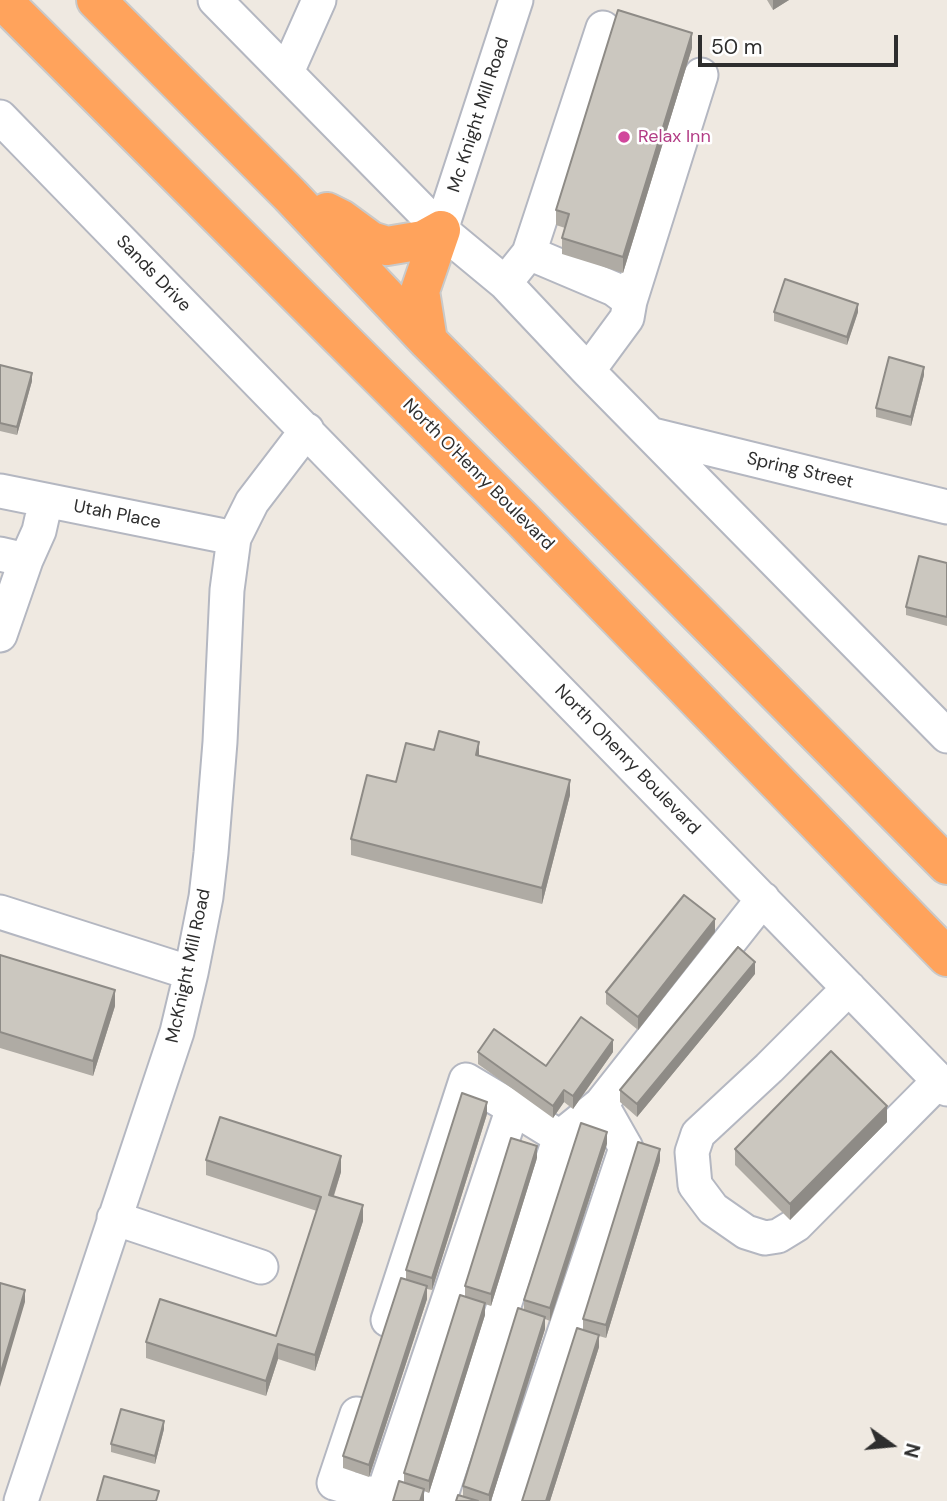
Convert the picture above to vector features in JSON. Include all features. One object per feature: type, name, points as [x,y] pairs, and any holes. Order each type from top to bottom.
[{"type":"highway","name":"North O'Henry Boulevard","points":[[2,0],[521,518],[947,957]]},
{"type":"highway","points":[[96,0],[947,866]]},
{"type":"highway","points":[[290,195],[341,219],[371,241],[387,246],[422,240],[441,230]]},
{"type":"highway","points":[[429,341],[420,291],[441,230]]},
{"type":"street","points":[[215,0],[441,230],[505,283],[947,736]]},
{"type":"street","points":[[286,72],[319,0]]},
{"type":"street","name":"Mc Knight Mill Road","points":[[441,230],[516,0]]},
{"type":"street","points":[[505,283],[529,253],[603,28]]},
{"type":"street","points":[[588,371],[627,318],[701,75]]},
{"type":"street","name":"Sands Drive","points":[[0,117],[307,430]]},
{"type":"street","points":[[529,253],[614,289],[630,301]]},
{"type":"street","name":"McKnight Mill Road","points":[[15,1492],[114,1218],[177,1032],[191,974],[211,853],[220,742],[227,590],[234,538],[252,502],[307,430]]},
{"type":"street","name":"North Ohenry Boulevard","points":[[307,430],[943,1085]]},
{"type":"street","name":"Spring Street","points":[[653,435],[947,507]]},
{"type":"street","name":"Utah Place","points":[[0,491],[234,538]]},
{"type":"street","points":[[0,635],[13,557],[39,531],[46,500]]},
{"type":"street","points":[[439,1501],[560,1137],[600,1104],[763,899]]},
{"type":"street","points":[[0,912],[191,974]]},
{"type":"street","points":[[849,988],[698,1134],[692,1152],[695,1185],[713,1209],[746,1232],[765,1238],[778,1236],[796,1225],[943,1085]]},
{"type":"street","points":[[377,1353],[466,1080],[560,1137]]},
{"type":"street","points":[[508,1501],[625,1148],[600,1104]]},
{"type":"street","points":[[364,1392],[334,1483],[382,1497],[513,1108]]},
{"type":"street","points":[[114,1218],[261,1266]]},
{"type":"building","name":"Relax Inn","points":[[618,10],[692,33],[623,257],[562,238],[569,214],[556,210]]},
{"type":"building","points":[[785,279],[858,304],[847,337],[774,312]]},
{"type":"building","points":[[889,357],[924,367],[911,417],[876,408]]},
{"type":"building","points":[[0,365],[32,373],[17,427],[0,423]]},
{"type":"building","points":[[919,556],[947,563],[947,617],[906,607]]},
{"type":"building","points":[[439,731],[479,742],[476,755],[570,780],[542,888],[351,839],[367,775],[396,782],[406,743],[434,750]]},
{"type":"building","points":[[684,895],[715,919],[638,1017],[606,992]]},
{"type":"building","points":[[738,947],[755,962],[637,1104],[620,1090]]},
{"type":"building","points":[[0,955],[115,990],[93,1061],[0,1032]]},
{"type":"building","points":[[581,1017],[613,1040],[573,1096],[564,1090],[553,1106],[478,1052],[494,1029],[546,1066]]},
{"type":"building","points":[[831,1051],[887,1106],[790,1204],[735,1149]]},
{"type":"building","points":[[462,1093],[487,1102],[432,1278],[406,1270]]},
{"type":"building","points":[[220,1117],[341,1156],[329,1195],[363,1205],[315,1355],[278,1344],[266,1381],[146,1342],[160,1299],[276,1336],[321,1197],[206,1160]]},
{"type":"building","points":[[581,1123],[607,1132],[550,1308],[524,1300]]},
{"type":"building","points":[[511,1138],[537,1146],[491,1294],[465,1286]]},
{"type":"building","points":[[638,1142],[660,1149],[606,1325],[583,1319]]},
{"type":"building","points":[[401,1278],[427,1286],[369,1465],[343,1456]]},
{"type":"building","points":[[0,1283],[25,1290],[0,1375]]},
{"type":"building","points":[[460,1295],[485,1303],[429,1481],[404,1473]]},
{"type":"building","points":[[518,1308],[545,1317],[489,1495],[463,1486]]},
{"type":"building","points":[[577,1328],[599,1335],[546,1501],[522,1501]]},
{"type":"building","points":[[121,1409],[164,1421],[155,1456],[111,1444]]},
{"type":"building","points":[[104,1476],[159,1491],[156,1501],[97,1501]]},
{"type":"building","points":[[399,1481],[424,1489],[420,1501],[393,1501]]},
{"type":"building","points":[[458,1495],[478,1501],[456,1501]]},
{"type":"place","name":"Relax Inn","points":[[624,137]]}]
